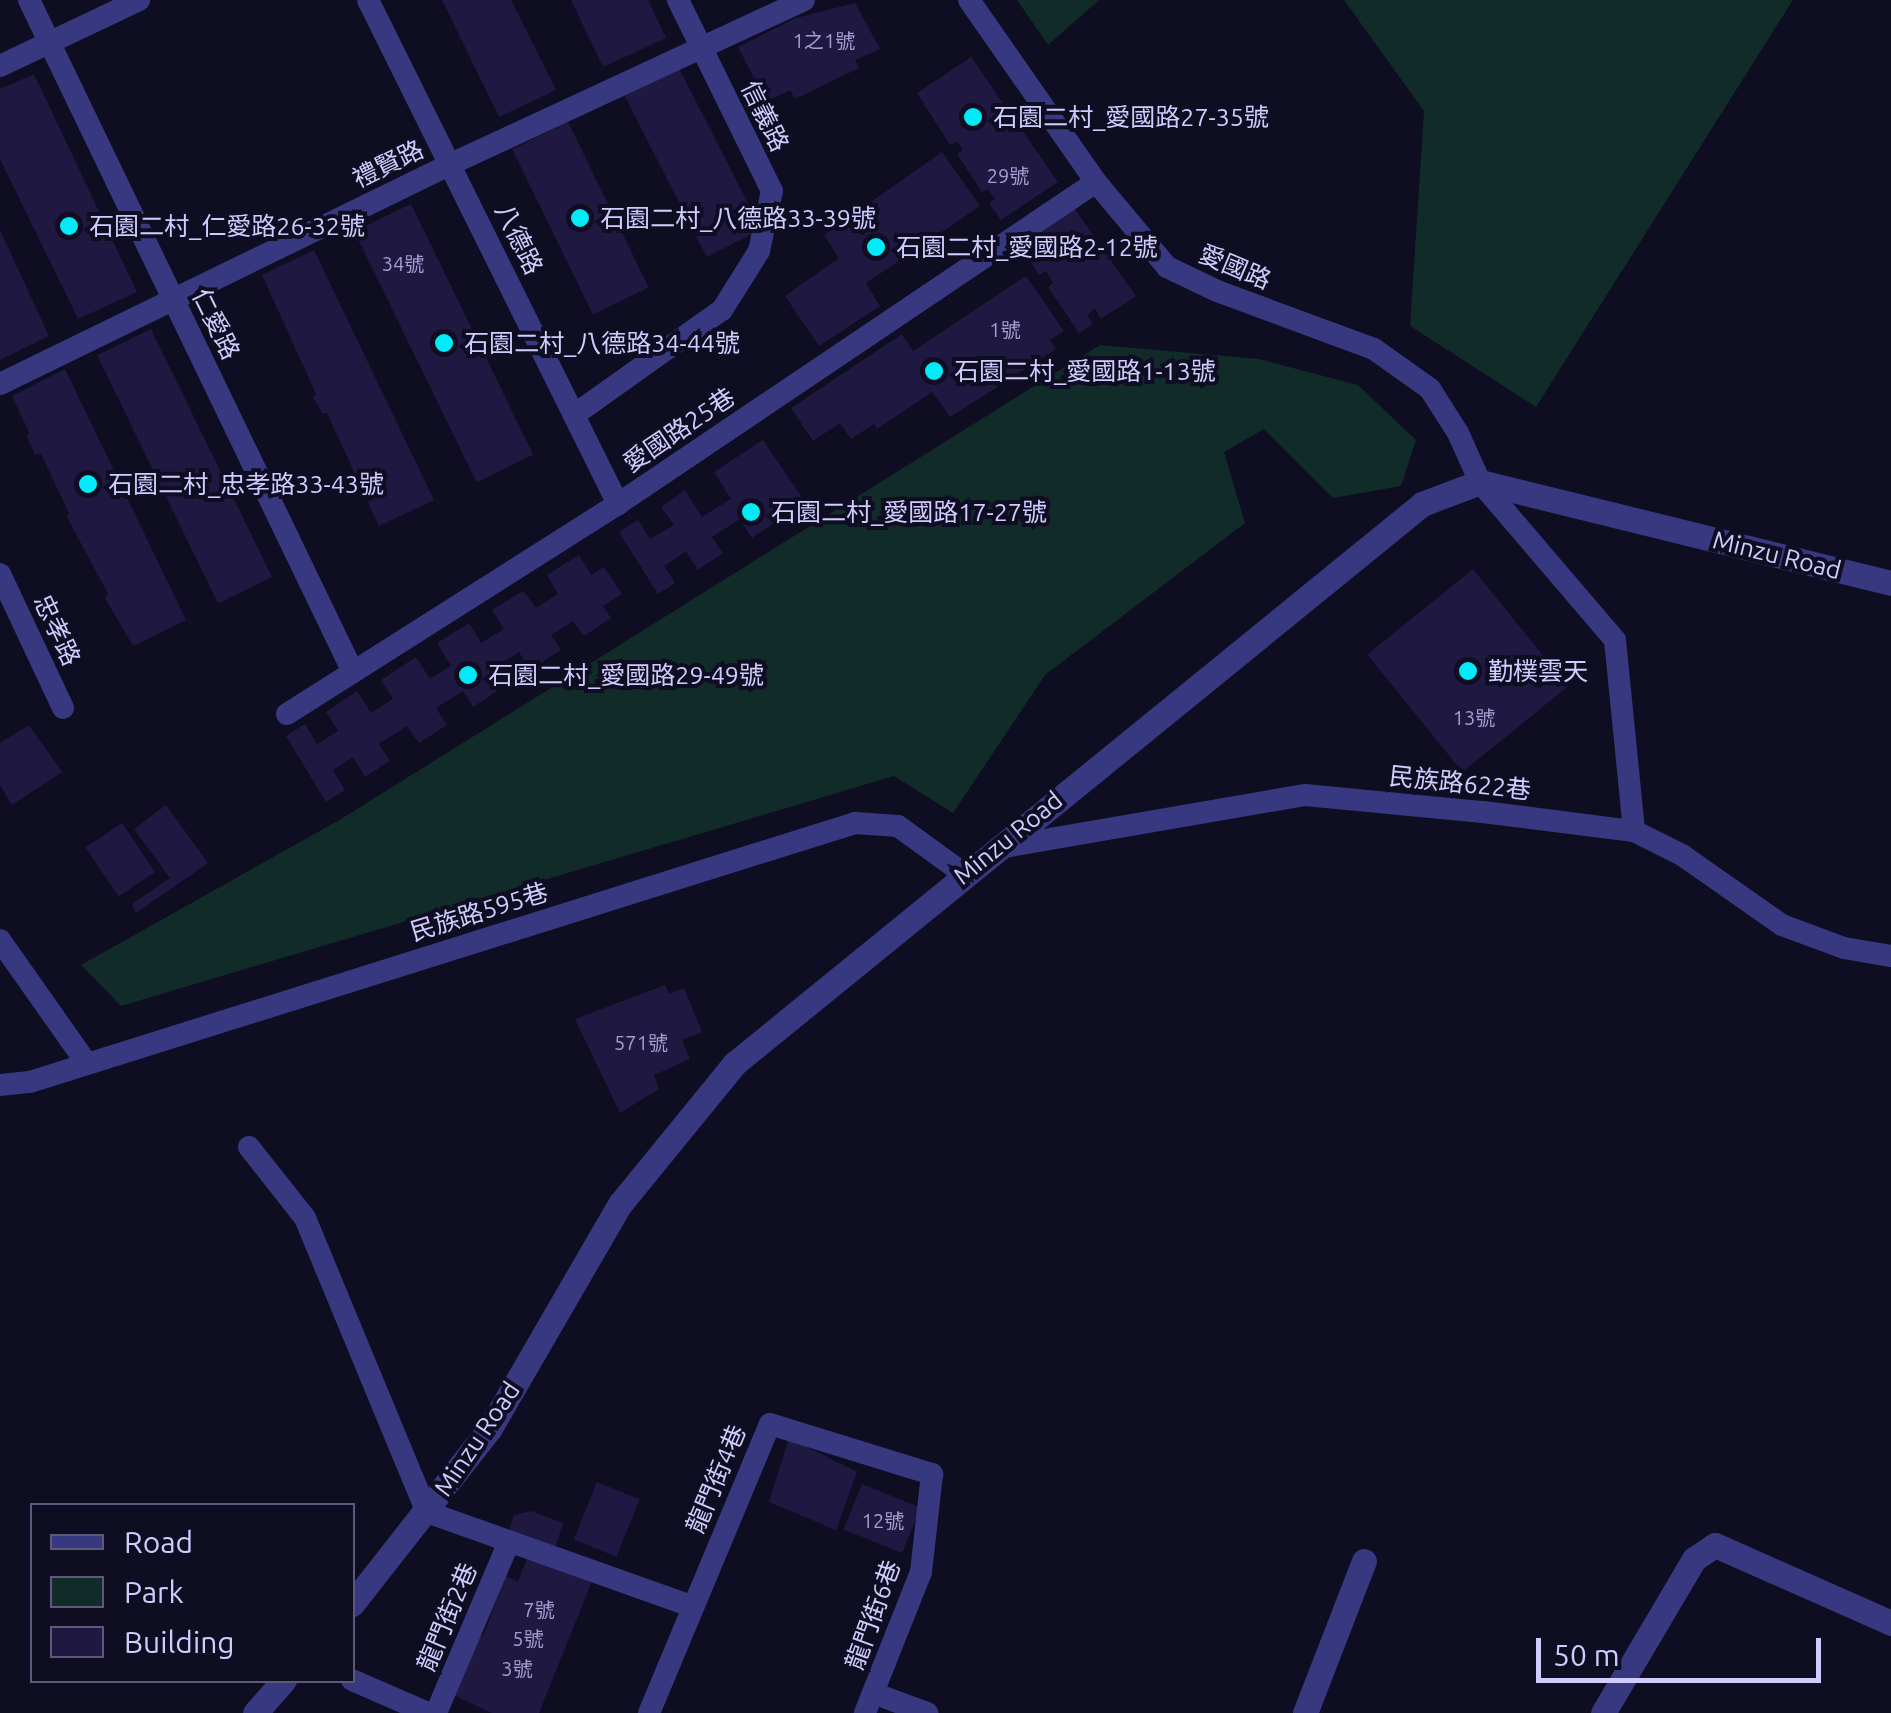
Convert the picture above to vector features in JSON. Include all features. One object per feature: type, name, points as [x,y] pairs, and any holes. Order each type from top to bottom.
[{"type":"street","name":"Minzu Road","points":[[355,1600],[490,1428],[620,1204],[734,1064],[994,848],[1422,504],[1480,482],[1891,583]]},
{"type":"street","points":[[1603,1713],[1694,1559],[1714,1545],[1891,1623]]},
{"type":"street","points":[[1305,1713],[1364,1560]]},
{"type":"street","points":[[255,1713],[281,1683]]},
{"type":"lane","name":"仁愛路","points":[[29,0],[353,672]]},
{"type":"lane","points":[[0,66],[139,0]]},
{"type":"lane","name":"八德路","points":[[368,0],[618,504]]},
{"type":"lane","name":"信義路","points":[[574,415],[722,310],[759,251],[772,190],[678,0]]},
{"type":"lane","name":"禮賢路","points":[[0,384],[451,164],[804,0]]},
{"type":"lane","name":"愛國路","points":[[969,0],[1096,182],[1167,267],[1216,291],[1374,350],[1430,388],[1458,433],[1480,482],[1615,640],[1634,831]]},
{"type":"lane","name":"愛國路25巷","points":[[287,714],[618,504],[1096,182]]},
{"type":"lane","name":"忠孝路","points":[[0,574],[63,708]]},
{"type":"lane","name":"民族路622巷","points":[[994,848],[1305,794],[1634,831],[1682,856],[1782,925],[1844,948],[1891,956]]},
{"type":"lane","name":"民族路595巷","points":[[0,1085],[30,1082],[855,823],[898,826],[964,874]]},
{"type":"lane","points":[[0,940],[87,1064]]},
{"type":"lane","points":[[250,1148],[305,1218],[427,1512],[691,1606]]},
{"type":"lane","name":"龍門街4巷","points":[[649,1713],[770,1424],[932,1474]]},
{"type":"lane","name":"龍門街6巷","points":[[869,1703],[921,1572],[932,1474]]},
{"type":"lane","name":"龍門街2巷","points":[[436,1713],[509,1542]]},
{"type":"lane","points":[[355,1682],[389,1705],[428,1713]]},
{"type":"lane","points":[[869,1703],[927,1713]]},
{"type":"green space","points":[[1017,0],[1099,0],[1048,45]]},
{"type":"green space","points":[[1344,0],[1793,0],[1536,407],[1410,326],[1424,111]]},
{"type":"green space","points":[[1100,345],[1259,359],[1358,385],[1416,440],[1401,486],[1333,498],[1264,429],[1224,452],[1245,523],[1045,675],[953,813],[894,776],[121,1006],[81,965],[341,819]]},
{"type":"building","points":[[442,0],[511,0],[556,90],[499,117]]},
{"type":"building","points":[[571,0],[648,0],[666,38],[603,67]]},
{"type":"building","points":[[855,3],[880,49],[855,60],[859,68],[795,99],[790,90],[766,102],[738,47],[796,18]]},
{"type":"building","name":"石園二村_愛國路27-35號","points":[[971,57],[1058,182],[1001,220],[989,203],[995,199],[988,189],[982,192],[957,154],[963,150],[957,141],[950,145],[917,93]]},
{"type":"building","points":[[679,68],[761,229],[707,257],[625,96]]},
{"type":"building","name":"石園二村_仁愛路26-32號","points":[[34,74],[137,292],[78,319],[0,159],[0,89]]},
{"type":"building","name":"石園二村_八德路33-39號","points":[[568,122],[649,287],[593,315],[512,149]]},
{"type":"building","name":"石園二村_愛國路2-12號","points":[[942,152],[980,206],[866,283],[880,306],[819,346],[785,296],[839,258],[824,235]]},
{"type":"building","name":"石園二村_八德路34-44號","points":[[411,204],[533,455],[477,482],[354,232]]},
{"type":"building","points":[[1074,208],[1136,296],[1101,319],[1095,309],[1087,315],[1093,324],[1079,333],[1048,287],[1053,283],[1046,271],[1039,275],[1021,246]]},
{"type":"building","points":[[0,230],[49,336],[0,360]]},
{"type":"building","points":[[314,250],[434,500],[379,526],[327,413],[322,413],[313,397],[316,394],[262,275]]},
{"type":"building","name":"石園二村_愛國路1-13號","points":[[1026,276],[1064,331],[1050,340],[1056,349],[950,417],[932,392],[877,429],[874,424],[851,439],[840,423],[813,441],[791,408],[902,334],[913,351]]},
{"type":"building","points":[[151,329],[272,577],[218,603],[97,355]]},
{"type":"building","name":"石園二村_忠孝路33-43號","points":[[65,369],[186,620],[133,646],[105,598],[108,594],[67,517],[69,513],[41,454],[35,454],[12,396]]},
{"type":"building","name":"石園二村_愛國路17-27號","points":[[763,440],[805,502],[752,538],[740,519],[712,537],[723,553],[698,570],[686,551],[664,566],[675,583],[658,594],[619,532],[638,520],[650,539],[674,525],[661,507],[685,490],[702,517],[731,499],[714,472]]},
{"type":"building","name":"石園二村_愛國路29-49號","points":[[579,555],[591,575],[604,567],[622,594],[603,606],[611,618],[584,636],[573,621],[551,635],[561,650],[530,670],[519,652],[495,668],[506,685],[473,707],[463,691],[436,708],[447,725],[419,743],[407,726],[379,744],[390,761],[365,777],[353,757],[333,770],[345,790],[326,802],[286,736],[305,724],[317,744],[338,731],[326,712],[357,691],[371,713],[393,699],[381,680],[416,657],[430,679],[451,666],[437,643],[469,623],[481,643],[504,629],[492,610],[523,591],[536,608],[558,594],[547,575]]},
{"type":"building","name":"勤樸雲天","points":[[1473,569],[1568,686],[1462,772],[1367,655]]},
{"type":"building","points":[[29,725],[62,772],[12,805],[0,785],[0,743]]},
{"type":"building","points":[[166,805],[208,863],[136,913],[132,904],[170,878],[134,829]]},
{"type":"building","points":[[122,823],[155,872],[119,897],[86,848]]},
{"type":"building","points":[[665,985],[669,994],[684,988],[702,1032],[682,1040],[690,1059],[654,1075],[659,1089],[620,1113],[575,1019]]},
{"type":"building","points":[[789,1438],[857,1472],[836,1530],[769,1502]]},
{"type":"building","points":[[597,1482],[640,1499],[616,1557],[574,1539]]},
{"type":"building","points":[[862,1484],[920,1508],[902,1553],[844,1529]]},
{"type":"building","points":[[531,1511],[563,1523],[555,1549],[509,1531],[514,1515]]},
{"type":"building","points":[[528,1556],[592,1581],[539,1713],[492,1713],[451,1694],[478,1634],[483,1636],[506,1576],[518,1582]]},
{"type":"place","name":"石園二村_愛國路27-35號","points":[[973,117]]},
{"type":"place","name":"石園二村_八德路33-39號","points":[[580,218]]},
{"type":"place","name":"石園二村_仁愛路26-32號","points":[[69,226]]},
{"type":"place","name":"石園二村_愛國路2-12號","points":[[876,247]]},
{"type":"place","name":"石園二村_八德路34-44號","points":[[444,343]]},
{"type":"place","name":"石園二村_愛國路1-13號","points":[[934,371]]},
{"type":"place","name":"石園二村_忠孝路33-43號","points":[[88,484]]},
{"type":"place","name":"石園二村_愛國路17-27號","points":[[751,512]]},
{"type":"place","name":"勤樸雲天","points":[[1468,671]]},
{"type":"place","name":"石園二村_愛國路29-49號","points":[[468,675]]}]
